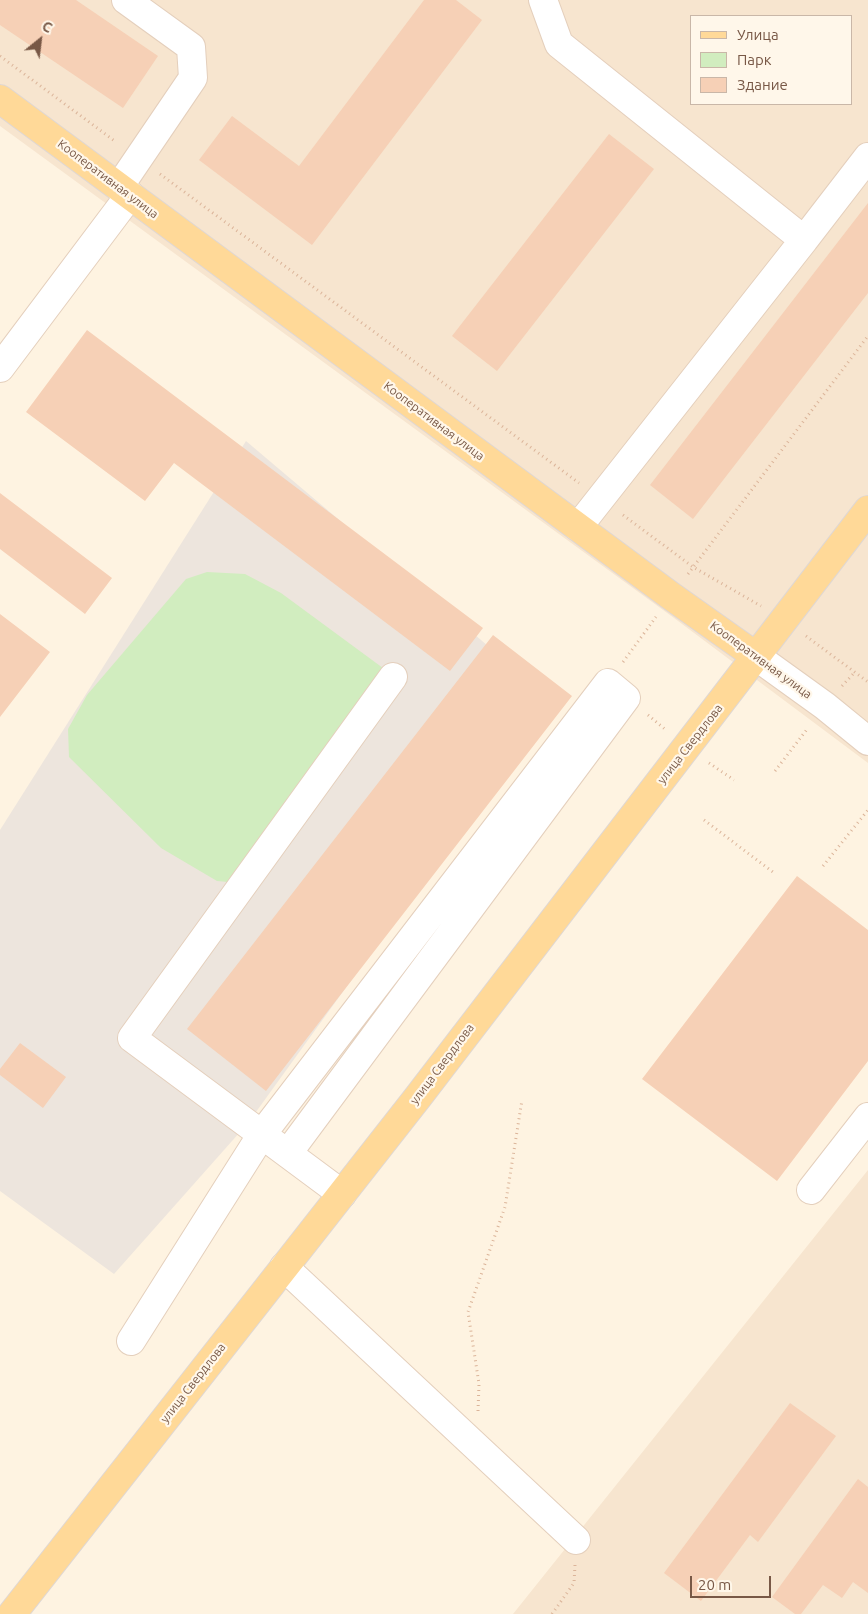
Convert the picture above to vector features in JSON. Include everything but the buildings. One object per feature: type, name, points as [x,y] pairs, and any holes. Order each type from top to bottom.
[{"type":"main road","name":"Кооперативная улица","points":[[0,99],[671,596],[757,657]]},
{"type":"main road","name":"улица Свердлова","points":[[12,1614],[342,1194],[757,657],[868,510]]},
{"type":"street","points":[[0,368],[124,191],[139,158],[193,78],[191,47],[126,0]]},
{"type":"street","points":[[543,0],[560,44],[804,240]]},
{"type":"street","points":[[578,527],[868,157]]},
{"type":"street","name":"Кооперативная улица","points":[[757,657],[825,706],[868,741]]},
{"type":"street","points":[[342,1194],[132,1038],[394,677]]},
{"type":"street","points":[[131,1341],[262,1134],[608,683],[626,698],[288,1153]]},
{"type":"street","points":[[811,1190],[868,1117]]},
{"type":"street","points":[[284,1267],[576,1540]]},
{"type":"path","points":[[0,56],[693,567],[785,620],[868,682]]},
{"type":"path","points":[[608,683],[671,596],[868,336]]},
{"type":"path","points":[[775,771],[825,706]]},
{"type":"path","points":[[823,866],[868,810]]},
{"type":"path","points":[[704,820],[773,872]]},
{"type":"path","points":[[476,1446],[479,1384],[468,1312],[505,1207],[522,1100]]},
{"type":"path","points":[[552,1614],[574,1583],[576,1540]]},
{"type":"shaded area","points":[[0,0],[868,0],[868,763],[674,618],[0,126]]},
{"type":"shaded area","points":[[246,441],[553,701],[248,1123],[114,1274],[0,1191],[0,830]]},
{"type":"shaded area","points":[[868,1170],[868,1614],[513,1614]]},
{"type":"green space","points":[[207,572],[245,574],[281,593],[387,671],[239,883],[217,881],[161,848],[69,757],[68,729],[87,695],[186,579]]}]
